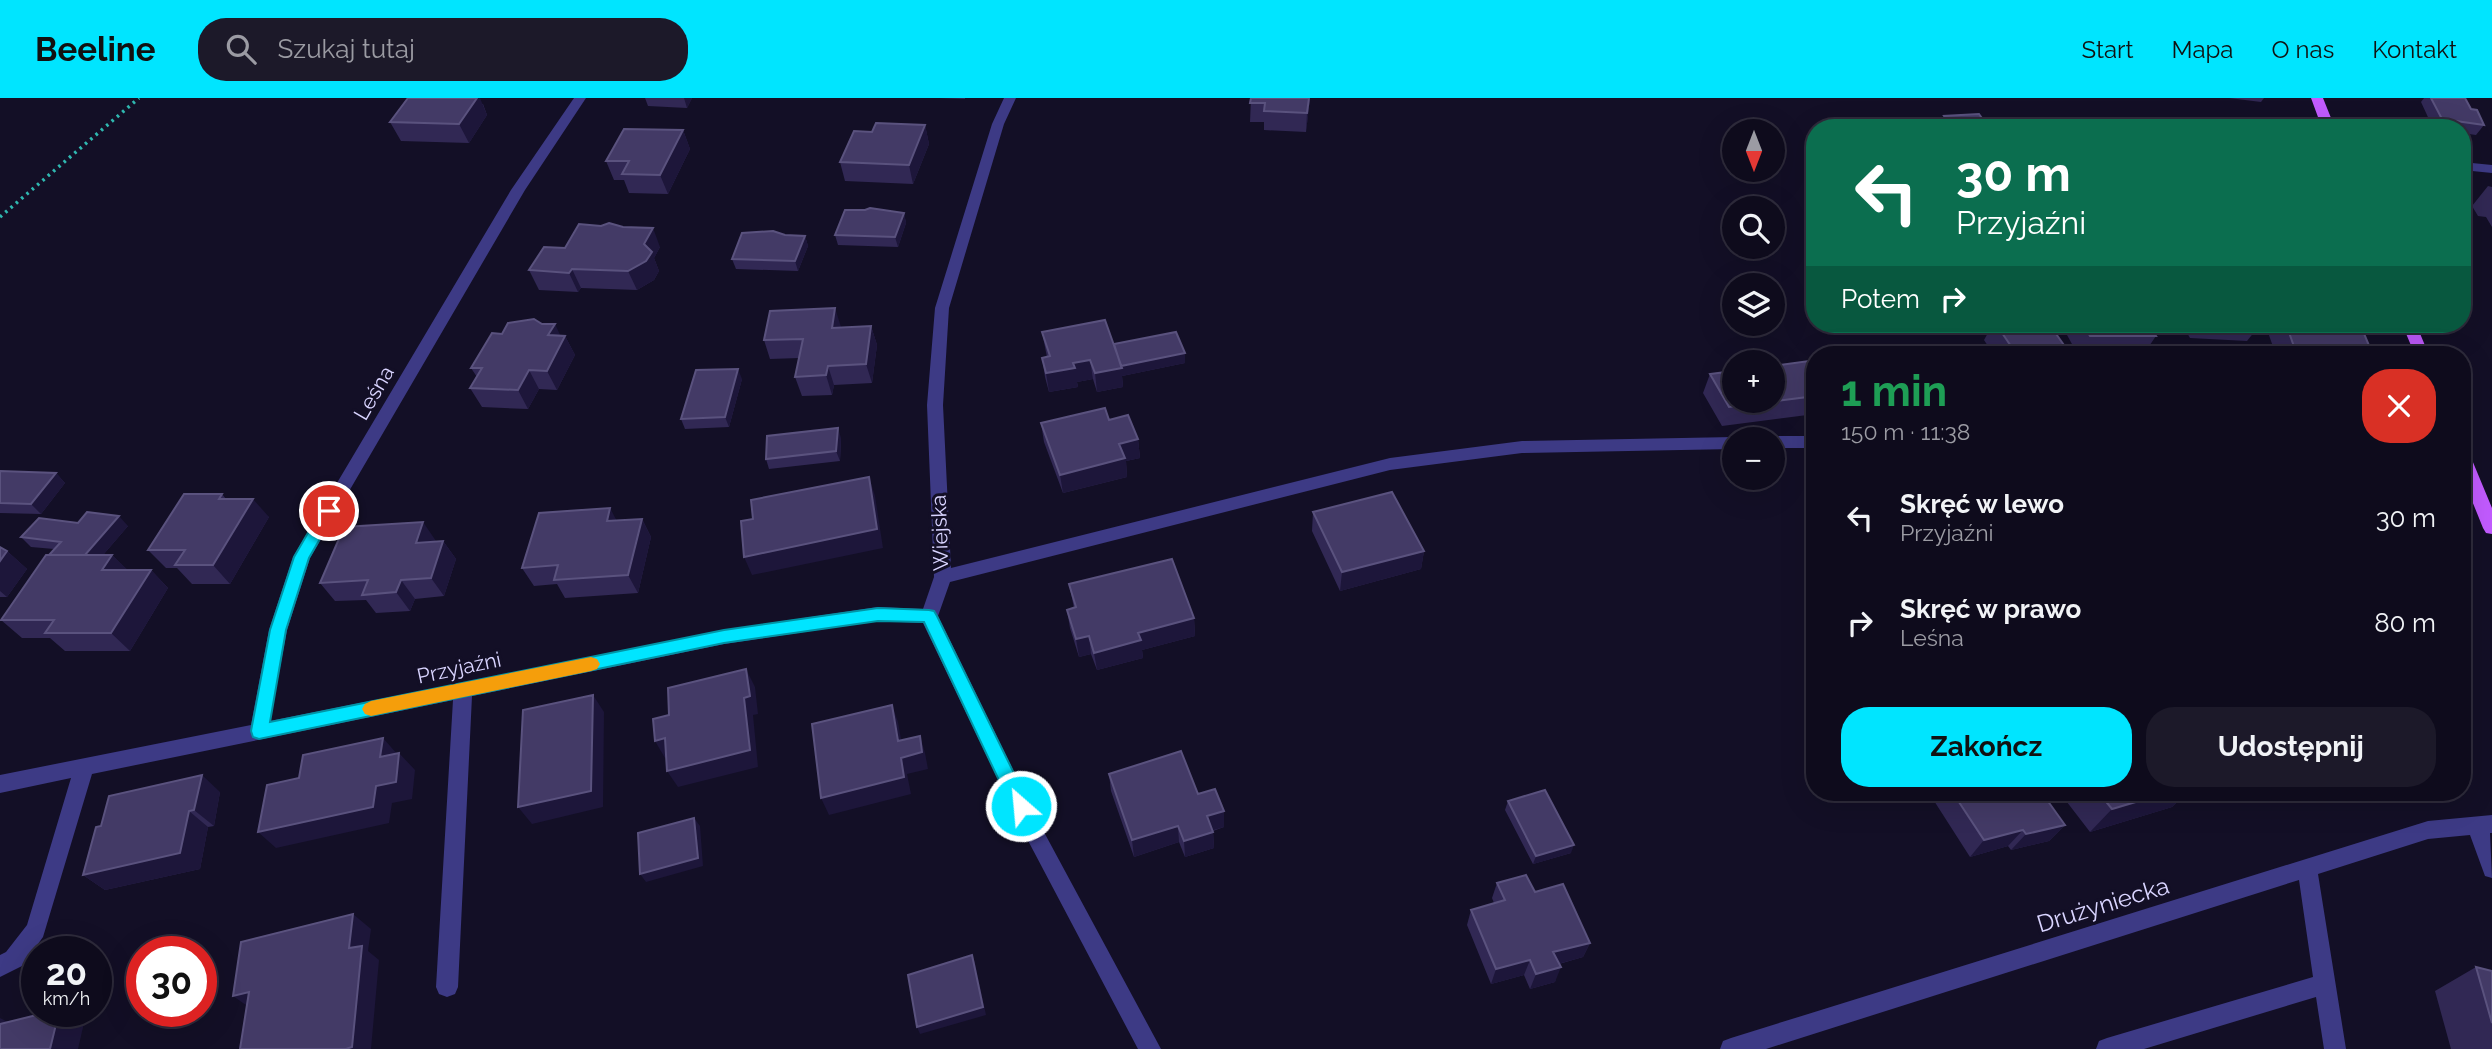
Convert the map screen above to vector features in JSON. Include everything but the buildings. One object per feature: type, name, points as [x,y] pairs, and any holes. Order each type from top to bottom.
[{"type":"main road","points":[[2317,98],[2325,119]]},
{"type":"main road","points":[[2471,476],[2491,522]]},
{"type":"street","name":"Leśna","points":[[259,731],[278,630],[302,557],[518,190],[580,98]]},
{"type":"street","name":"Wiejska","points":[[929,616],[943,577],[935,405],[942,308],[998,124],[1010,98]]},
{"type":"street","points":[[2471,167],[2492,169]]},
{"type":"street","points":[[1785,443],[1806,442]]},
{"type":"street","points":[[943,577],[1390,464],[1522,447],[1722,443]]},
{"type":"street","name":"Przyjaźni","points":[[0,784],[724,637],[878,614],[929,616]]},
{"type":"street","points":[[929,616],[1031,827],[1150,1049]]},
{"type":"street","points":[[447,987],[463,690]]},
{"type":"street","points":[[0,967],[15,959],[36,930],[84,767]]},
{"type":"street","points":[[2484,825],[2492,869]]},
{"type":"street","name":"Drużyniecka","points":[[1731,1049],[2428,830],[2484,825]]},
{"type":"street","points":[[2307,868],[2335,1049]]},
{"type":"street","points":[[2107,1049],[2325,984]]},
{"type":"path","points":[[0,217],[139,98]]},
{"type":"slow traffic","points":[[371,709],[591,664]]},
{"type":"route","points":[[329,511],[302,557],[278,630],[259,731],[724,637],[878,614],[929,616],[1021,806]]}]
